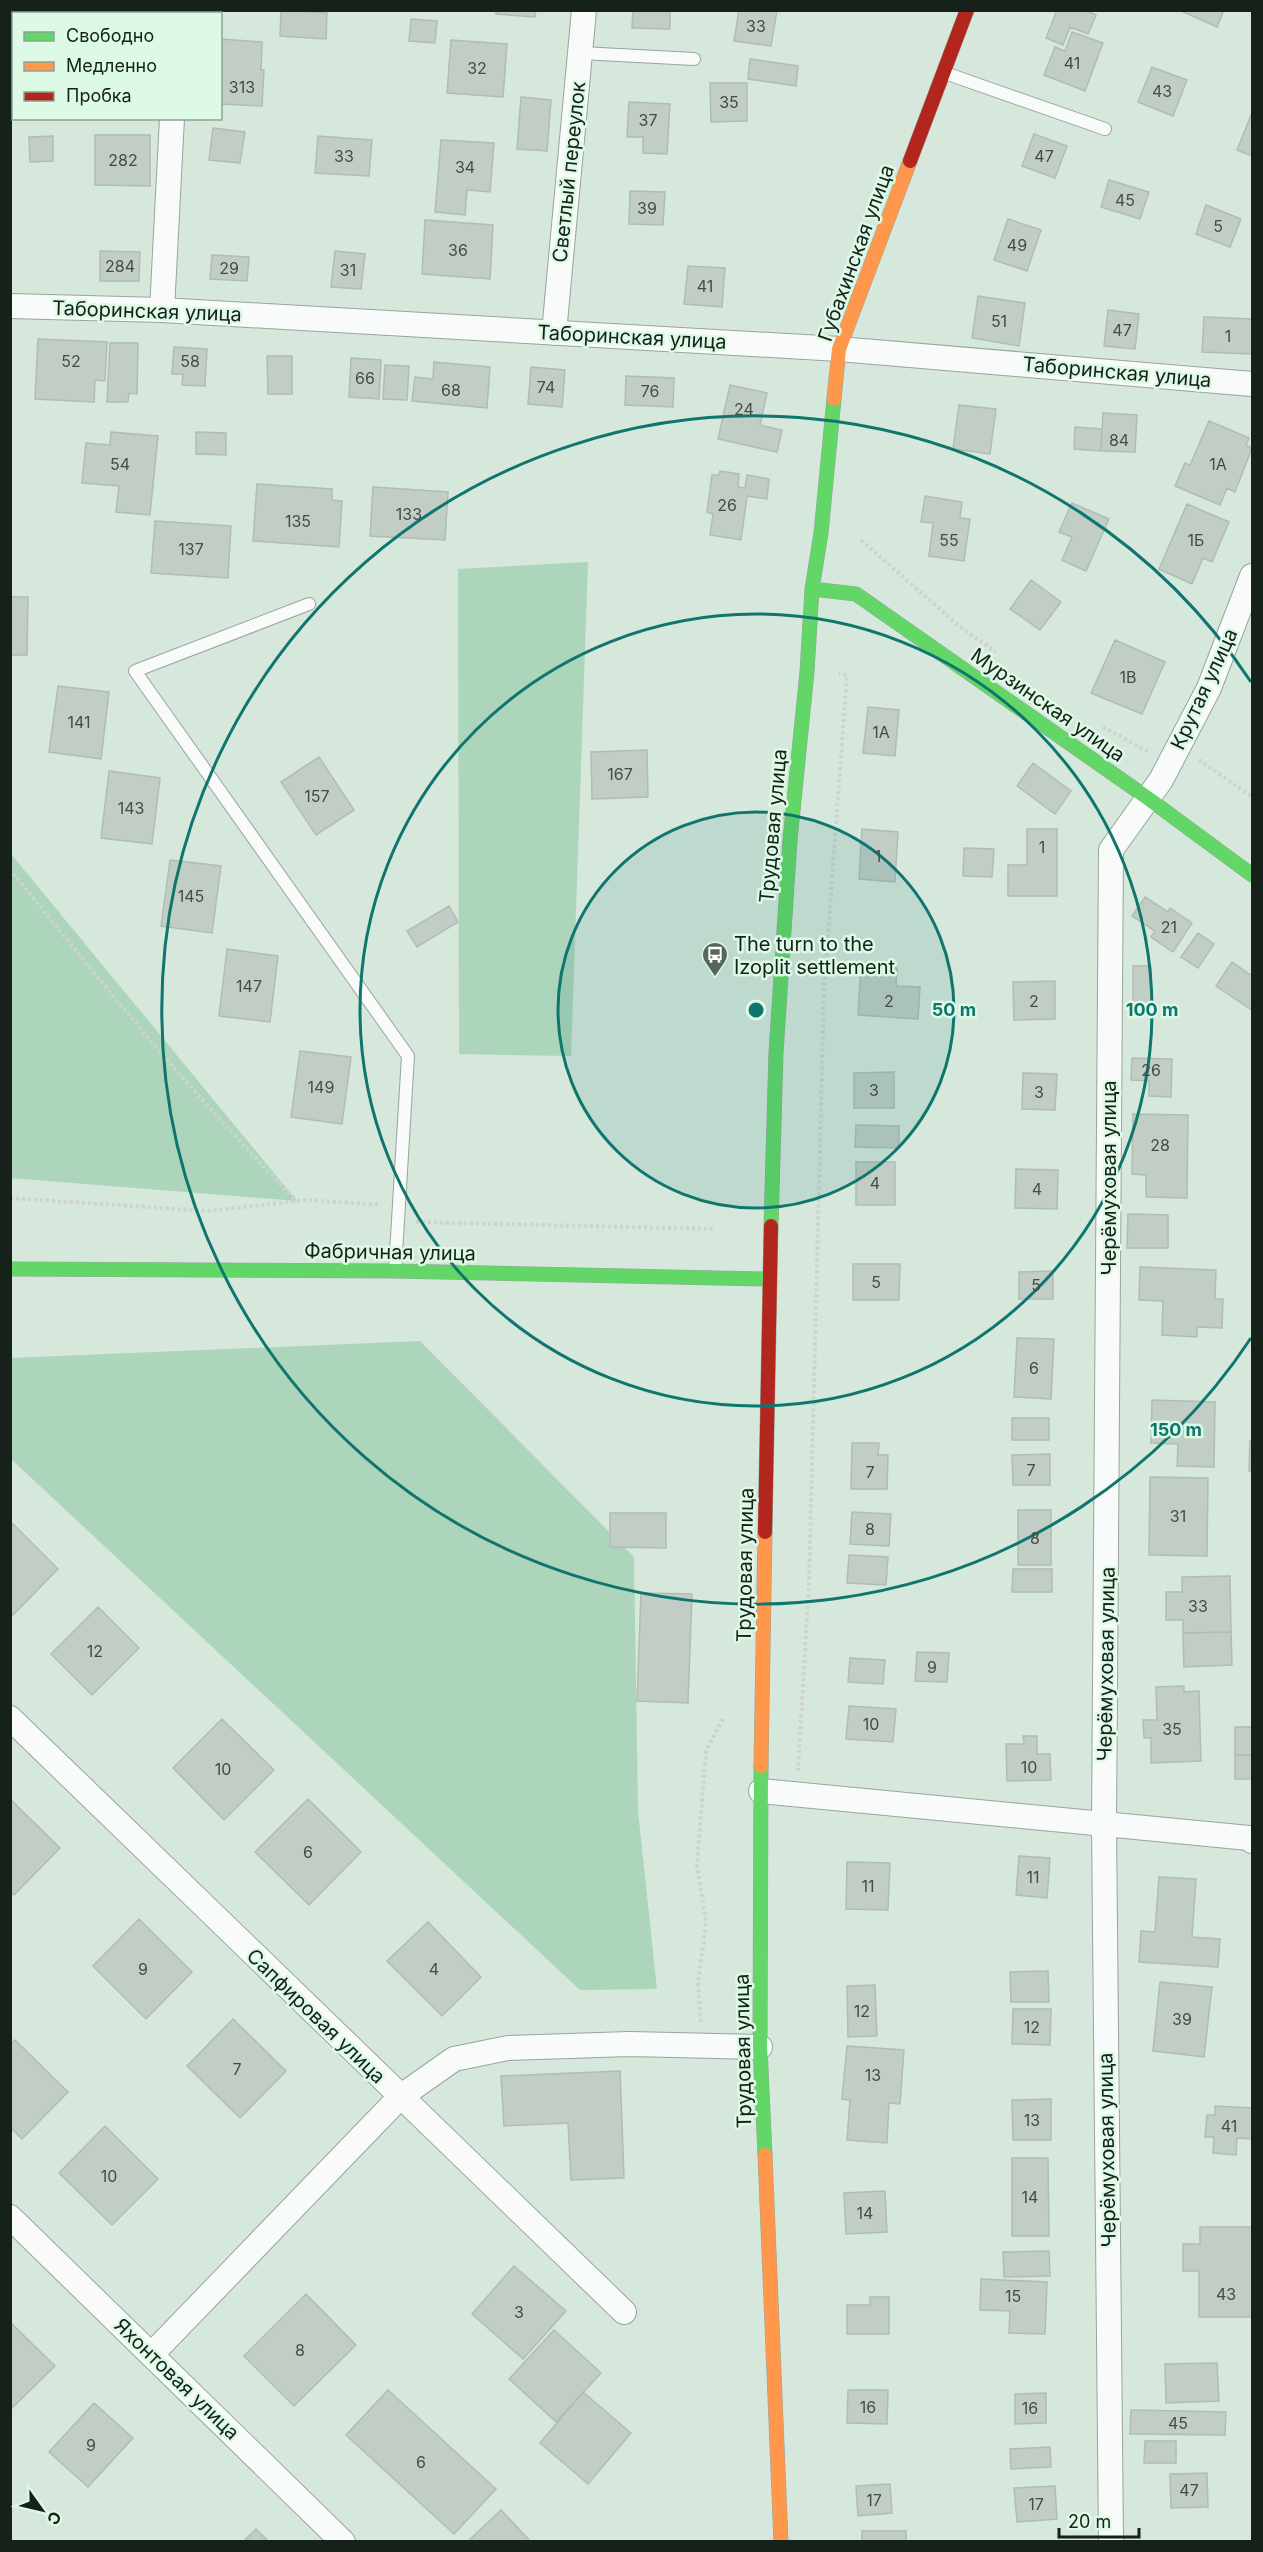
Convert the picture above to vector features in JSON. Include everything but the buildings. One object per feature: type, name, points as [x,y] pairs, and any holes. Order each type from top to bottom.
[{"type":"main road","name":"Губахинская улица","points":[[812,589],[821,533],[839,349],[967,10]]},
{"type":"main road","name":"Мурзинская улица","points":[[812,589],[856,594],[1155,790],[1252,875]]},
{"type":"main road","name":"Трудовая улица","points":[[781,2541],[760,2047],[761,1791],[769,1279],[776,1053],[790,840],[807,672],[812,589]]},
{"type":"main road","name":"Фабричная улица","points":[[10,1269],[395,1271],[769,1279]]},
{"type":"street","name":"Светлый переулок","points":[[554,333],[584,10]]},
{"type":"street","points":[[162,310],[172,120]]},
{"type":"street","name":"Таборинская улица","points":[[10,306],[162,310],[839,349],[1252,384]]},
{"type":"street","name":"Крутая улица","points":[[1155,790],[1209,688],[1252,576]]},
{"type":"street","name":"Черёмуховая улица","points":[[1110,2541],[1104,1824],[1111,850],[1155,790]]},
{"type":"street","name":"Сапфировая улица","points":[[10,1718],[624,2312]]},
{"type":"street","points":[[761,1791],[1249,1838],[1252,1841]]},
{"type":"street","points":[[152,2354],[400,2097],[454,2059],[508,2049],[628,2044],[760,2047]]},
{"type":"street","name":"Яхонтовая улица","points":[[10,2217],[343,2541]]},
{"type":"lane","points":[[581,53],[694,58]]},
{"type":"lane","points":[[944,73],[1105,129]]},
{"type":"lane","points":[[309,604],[135,670],[408,1056],[395,1271]]},
{"type":"path","points":[[861,540],[959,626],[997,654]]},
{"type":"path","points":[[796,1793],[809,1582],[824,988],[847,675],[838,674]]},
{"type":"path","points":[[1095,723],[1157,757],[1155,790]]},
{"type":"path","points":[[1155,790],[1179,760],[1198,759],[1252,797]]},
{"type":"path","points":[[10,869],[99,980],[203,1102],[297,1201]]},
{"type":"path","points":[[10,1198],[208,1211],[306,1200],[411,1205],[410,1222],[714,1229]]},
{"type":"path","points":[[702,2045],[698,1983],[706,1922],[697,1865],[706,1751],[724,1717]]},
{"type":"green space","points":[[588,562],[571,1056],[459,1054],[458,569]]},
{"type":"green space","points":[[11,854],[297,1201],[11,1178]]},
{"type":"green space","points":[[420,1341],[634,1557],[638,1811],[657,1989],[580,1990],[11,1459],[10,1358]]},
{"type":"traffic: fast","points":[[771,1226],[776,1053],[790,840],[807,672],[812,589],[821,533],[834,399]]},
{"type":"traffic: fast","points":[[812,589],[856,594],[1149,799],[1252,875]]},
{"type":"traffic: fast","points":[[10,1269],[395,1271],[769,1279]]},
{"type":"traffic: fast","points":[[761,1766],[760,2047],[765,2155]]},
{"type":"traffic: slow","points":[[834,399],[839,349],[910,161]]},
{"type":"traffic: slow","points":[[761,1766],[765,1532]]},
{"type":"traffic: slow","points":[[765,2155],[781,2542]]},
{"type":"traffic: jam","points":[[910,161],[967,10]]},
{"type":"traffic: jam","points":[[765,1532],[771,1226]]},
{"type":"place","name":"The turn to the Izoplit settlement","points":[[715,978]]}]
